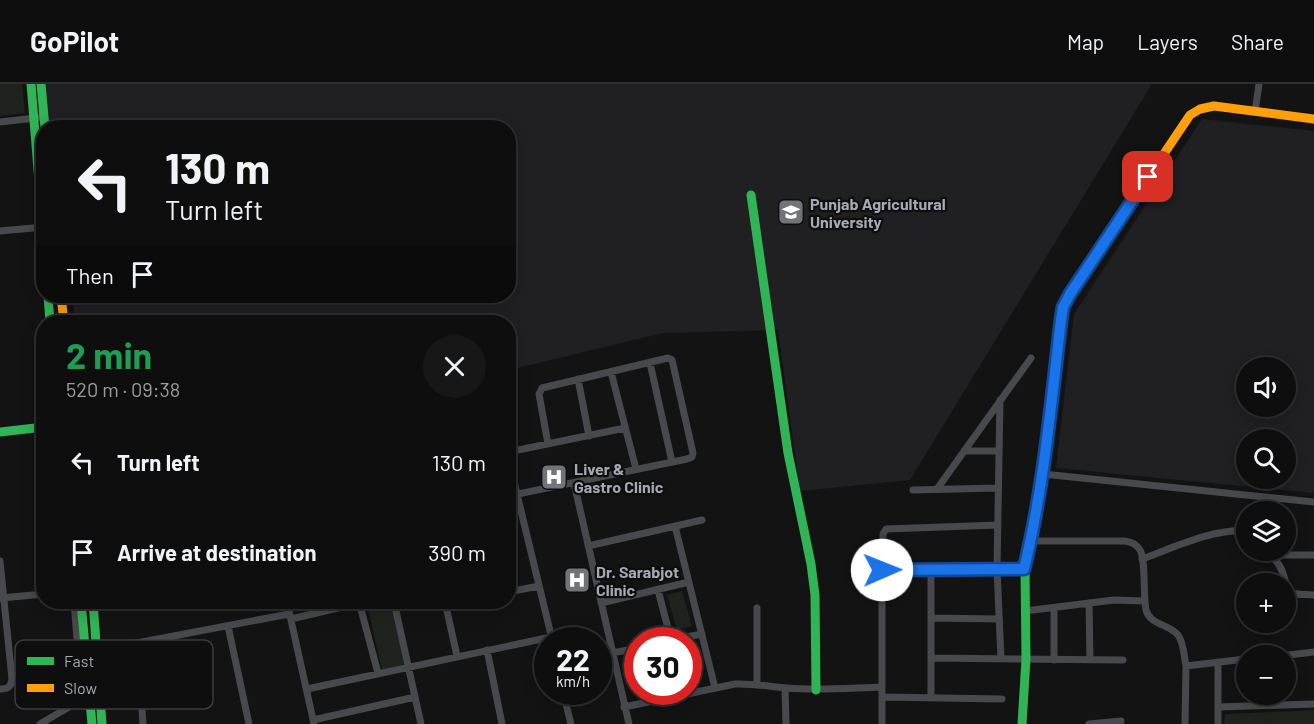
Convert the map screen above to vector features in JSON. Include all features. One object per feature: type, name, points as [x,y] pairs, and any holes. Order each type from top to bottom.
[{"type":"street","points":[[31,84],[36,142]]},
{"type":"street","points":[[41,84],[44,120]]},
{"type":"street","points":[[1255,112],[1258,84]]},
{"type":"street","points":[[1022,724],[1026,660],[1024,569],[1043,474],[1065,301],[1190,115],[1200,109],[1214,106],[1314,117]]},
{"type":"street","points":[[0,122],[44,117]]},
{"type":"street","points":[[751,195],[788,453],[811,564],[815,595],[816,690]]},
{"type":"street","points":[[0,231],[36,228]]},
{"type":"street","points":[[937,489],[1031,358]]},
{"type":"street","points":[[517,494],[690,458],[693,453],[671,359],[545,387],[539,391],[548,444]]},
{"type":"street","points":[[650,363],[672,462]]},
{"type":"street","points":[[611,372],[636,469]]},
{"type":"street","points":[[578,379],[589,436]]},
{"type":"street","points":[[1000,400],[997,569],[1001,659]]},
{"type":"street","points":[[0,432],[36,428]]},
{"type":"street","points":[[516,450],[626,428]]},
{"type":"street","points":[[964,451],[999,451]]},
{"type":"street","points":[[1043,474],[1314,502]]},
{"type":"street","points":[[574,483],[606,627]]},
{"type":"street","points":[[913,490],[999,488]]},
{"type":"street","points":[[516,490],[549,627]]},
{"type":"street","points":[[588,546],[702,520]]},
{"type":"street","points":[[882,724],[884,530],[998,525]]},
{"type":"street","points":[[675,526],[700,627]]},
{"type":"street","points":[[1142,559],[1184,543],[1236,531]]},
{"type":"street","points":[[1031,541],[1125,541],[1137,546],[1142,554],[1148,614],[1150,618],[1177,634],[1180,639],[1186,666],[1185,724]]},
{"type":"street","points":[[1296,555],[1314,555]]},
{"type":"street","points":[[0,561],[12,679],[10,687],[0,689]]},
{"type":"street","points":[[1276,561],[1281,567],[1287,589],[1290,592],[1314,595]]},
{"type":"street","points":[[931,569],[931,698]]},
{"type":"street","points":[[882,570],[1024,569]]},
{"type":"street","points":[[601,603],[689,582]]},
{"type":"street","points":[[516,590],[539,586]]},
{"type":"street","points":[[658,590],[668,627]]},
{"type":"street","points":[[2,598],[36,595]]},
{"type":"street","points":[[1025,611],[1114,600],[1145,601]]},
{"type":"street","points":[[1089,603],[1090,660]]},
{"type":"street","points":[[756,608],[757,685]]},
{"type":"street","points":[[1054,608],[1054,660]]},
{"type":"street","points":[[75,609],[77,640]]},
{"type":"street","points":[[82,609],[85,640]]},
{"type":"street","points":[[94,609],[96,640]]},
{"type":"street","points":[[288,609],[314,722],[415,697]]},
{"type":"street","points":[[153,640],[326,609]]},
{"type":"street","points":[[363,609],[378,673]]},
{"type":"street","points":[[396,609],[421,724]]},
{"type":"street","points":[[447,609],[457,656]]},
{"type":"street","points":[[931,618],[999,619]]},
{"type":"street","points":[[228,626],[249,724]]},
{"type":"street","points":[[702,634],[715,688]]},
{"type":"street","points":[[307,689],[457,656],[534,642]]},
{"type":"street","points":[[487,650],[502,724]]},
{"type":"street","points":[[624,651],[612,653],[629,724]]},
{"type":"street","points":[[1296,654],[1314,652]]},
{"type":"street","points":[[931,658],[1123,660]]},
{"type":"street","points":[[1186,666],[1236,660]]},
{"type":"street","points":[[1218,662],[1218,724]]},
{"type":"street","points":[[624,707],[735,684],[816,690],[882,687]]},
{"type":"street","points":[[785,688],[786,724]]},
{"type":"street","points":[[882,698],[1002,699]]},
{"type":"street","points":[[1218,707],[1314,704]]},
{"type":"street","points":[[567,705],[571,724]]},
{"type":"street","points":[[41,724],[66,709]]},
{"type":"street","points":[[91,709],[92,724]]},
{"type":"street","points":[[101,709],[102,724]]},
{"type":"street","points":[[142,709],[143,724]]},
{"type":"street","points":[[1089,724],[1121,721]]},
{"type":"shaded area","points":[[0,84],[22,84],[25,113],[0,116]]},
{"type":"shaded area","name":"Punjab Agricultural University","points":[[45,84],[1152,84],[910,480],[800,491],[778,330],[663,333],[516,368],[516,315],[75,315],[73,303],[516,303],[516,120],[48,120]]},
{"type":"shaded area","points":[[1202,119],[1314,131],[1314,493],[1273,489],[1296,489],[1296,429],[1236,429],[1236,485],[1056,468],[1074,314]]},
{"type":"shaded area","points":[[682,591],[692,626],[676,627],[667,595]]},
{"type":"shaded area","points":[[368,609],[392,609],[406,664],[382,670]]},
{"type":"shaded area","points":[[1314,710],[1314,724],[1224,724],[1225,714]]},
{"type":"traffic: fast","points":[[31,84],[36,145]]},
{"type":"traffic: fast","points":[[41,84],[44,120]]},
{"type":"traffic: fast","points":[[751,195],[788,453],[811,564],[815,595],[816,690]]},
{"type":"traffic: fast","points":[[49,303],[49,315]]},
{"type":"traffic: fast","points":[[0,432],[36,428]]},
{"type":"traffic: fast","points":[[1022,724],[1026,659],[1025,569],[1043,474],[1048,429]]},
{"type":"traffic: fast","points":[[82,609],[84,640]]},
{"type":"traffic: fast","points":[[94,609],[96,640]]},
{"type":"traffic: fast","points":[[91,709],[92,724]]},
{"type":"traffic: fast","points":[[101,709],[102,724]]},
{"type":"traffic: slow","points":[[1048,429],[1065,301],[1190,115],[1200,109],[1214,106],[1314,119]]},
{"type":"traffic: slow","points":[[62,303],[63,315]]},
{"type":"place","name":"Punjab Agricultural University","points":[[791,212]]},
{"type":"place","name":"Liver & Gastro Clinic","points":[[554,477]]},
{"type":"place","name":"Dr. Sarabjot Clinic","points":[[577,580]]},
{"type":"route","points":[[882,570],[1024,569],[1043,474],[1063,307],[1148,177]]}]
